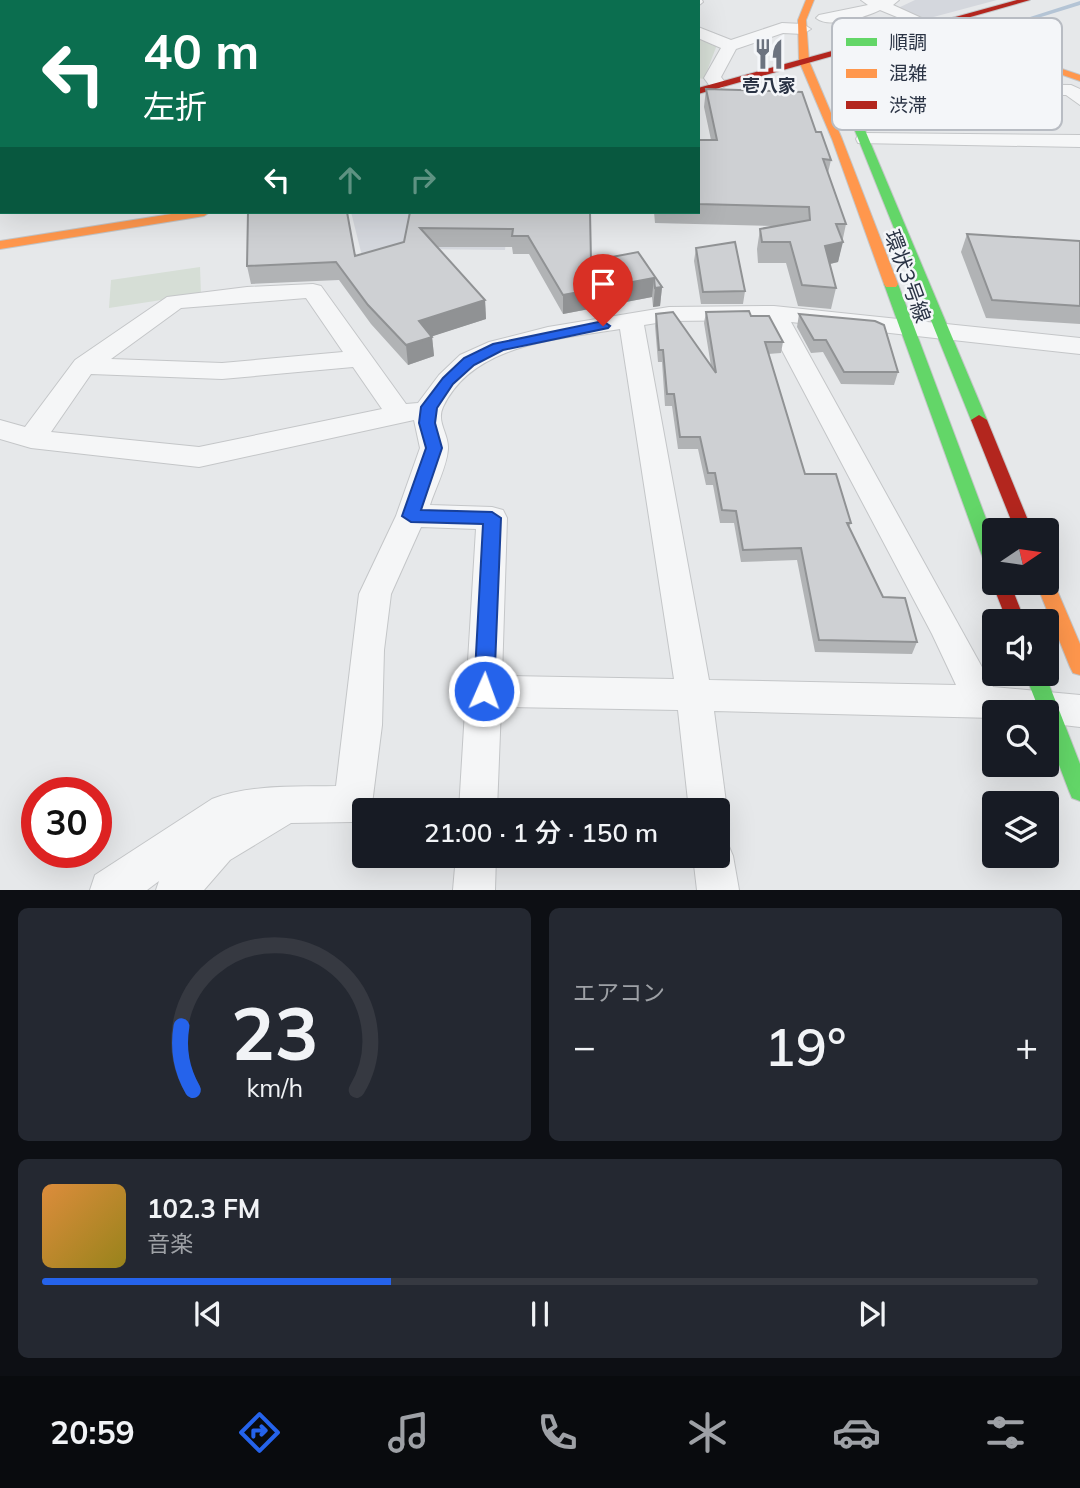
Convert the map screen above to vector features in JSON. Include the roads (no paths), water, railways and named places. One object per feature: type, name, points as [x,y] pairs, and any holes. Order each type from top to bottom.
[{"type":"street","name":"環状3号線","points":[[810,0],[803,29],[804,61],[832,127]]},
{"type":"street","points":[[704,89],[830,54],[830,0]]},
{"type":"street","points":[[960,18],[1026,0]]},
{"type":"street","points":[[865,18],[880,2],[914,18]]},
{"type":"street","points":[[704,89],[730,46],[782,27],[803,29]]},
{"type":"street","points":[[700,33],[730,46]]},
{"type":"street","name":"環状3号線","points":[[830,54],[832,59]]},
{"type":"street","points":[[1062,72],[1080,78]]},
{"type":"street","points":[[1062,89],[1071,90],[1080,100]]},
{"type":"street","name":"環状3号線","points":[[833,130],[903,325],[982,532]]},
{"type":"street","name":"環状3号線","points":[[861,130],[1019,518]]},
{"type":"street","points":[[865,139],[1080,141]]},
{"type":"street","points":[[0,245],[192,214]]},
{"type":"street","points":[[31,439],[84,366],[175,302],[247,294],[313,291],[359,359],[427,423],[434,448],[411,516],[374,594],[367,650],[365,725],[353,804],[288,805],[226,813],[110,890]]},
{"type":"street","points":[[484,691],[982,701],[947,630],[774,313]]},
{"type":"street","points":[[0,429],[31,439],[199,457],[415,411],[469,361],[498,347],[548,334],[669,314],[774,313],[1080,346]]},
{"type":"street","points":[[631,321],[694,696],[707,798]]},
{"type":"street","points":[[84,366],[222,371],[359,359]]},
{"type":"street","points":[[411,516],[492,518],[479,798]]},
{"type":"street","points":[[1050,595],[1080,667]]},
{"type":"street","points":[[1045,686],[1064,709],[1080,791]]},
{"type":"street","points":[[176,890],[216,846],[288,805]]},
{"type":"street","points":[[474,890],[475,868]]},
{"type":"street","points":[[715,868],[718,890]]},
{"type":"waterway","points":[[1032,18],[1080,3]]},
{"type":"place","name":"壱八家","points":[[769,54]]}]
